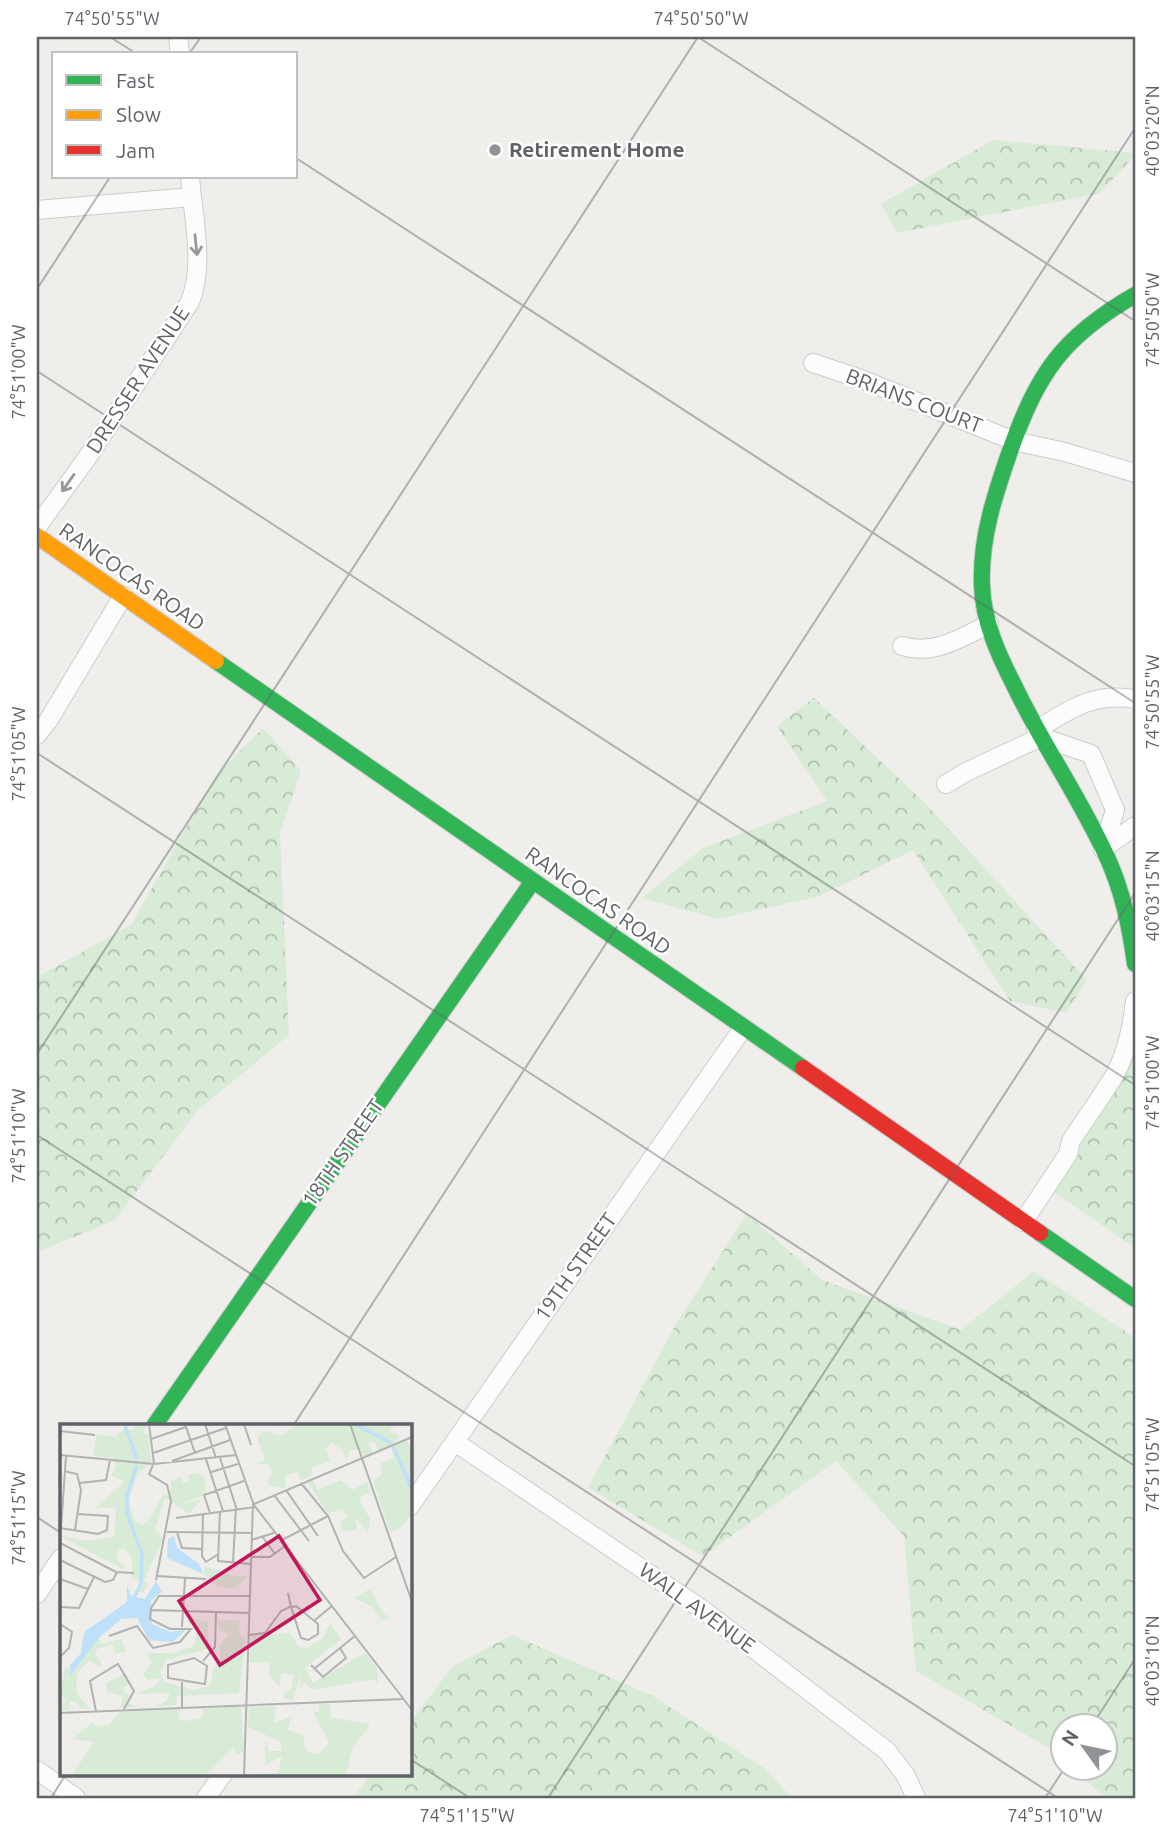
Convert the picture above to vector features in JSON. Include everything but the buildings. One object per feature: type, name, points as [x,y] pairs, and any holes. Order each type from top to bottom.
[{"type":"street","name":"DRESSER AVENUE","points":[[37,527],[87,458],[190,302],[195,289],[198,260],[190,178]]},
{"type":"street","points":[[37,210],[192,198]]},
{"type":"street","points":[[1135,295],[1095,320],[1062,349],[1048,366],[1027,405],[1000,483],[986,544],[983,586],[984,606],[1005,666],[1038,733],[1103,849],[1120,890],[1129,921],[1135,964]]},
{"type":"street","name":"BRIANS COURT","points":[[813,363],[861,379],[1014,440],[1135,473]]},
{"type":"street","name":"RANCOCAS ROAD","points":[[37,536],[1135,1299]]},
{"type":"street","points":[[37,735],[123,596]]},
{"type":"street","points":[[902,646],[919,650],[948,644],[989,624]]},
{"type":"street","points":[[946,784],[1038,733],[1068,710],[1094,699],[1114,696],[1135,699]]},
{"type":"street","points":[[1038,733],[1091,754],[1115,810],[1103,849]]},
{"type":"street","points":[[1103,849],[1135,825]]},
{"type":"street","name":"18TH STREET","points":[[155,1424],[533,881]]},
{"type":"street","points":[[1023,1222],[1068,1154],[1071,1141],[1115,1074],[1130,1034],[1135,1001]]},
{"type":"street","name":"19TH STREET","points":[[411,1505],[743,1028]]},
{"type":"street","name":"WALL AVENUE","points":[[454,1442],[703,1610],[887,1751],[906,1776],[916,1798]]},
{"type":"street","points":[[37,1594],[60,1560]]},
{"type":"street","points":[[37,1770],[76,1798]]},
{"type":"street","points":[[206,1798],[222,1776]]},
{"type":"green space","points":[[993,140],[1135,155],[1100,193],[897,233],[881,204]]},
{"type":"green space","points":[[814,698],[926,804],[1087,980],[1066,1013],[1010,1001],[913,850],[820,896],[718,919],[642,898],[703,848],[827,801],[777,726]]},
{"type":"green space","points":[[263,728],[301,771],[280,833],[289,1035],[198,1110],[114,1221],[37,1252],[37,977],[131,925],[216,775]]},
{"type":"green space","points":[[1135,1037],[1135,1248],[1048,1188]]},
{"type":"green space","points":[[747,1214],[822,1280],[961,1330],[1034,1271],[1135,1338],[1135,1798],[1106,1798],[1088,1783],[1120,1783],[1120,1713],[1050,1713],[1050,1749],[916,1671],[904,1536],[836,1461],[703,1556],[588,1488],[677,1322]]},
{"type":"green space","points":[[512,1635],[653,1696],[764,1768],[792,1798],[353,1798],[370,1776],[411,1776],[411,1722],[452,1667]]},
{"type":"traffic: fast","points":[[1135,295],[1089,326],[1071,342],[1043,378],[1020,424],[994,500],[982,568],[983,598],[992,637],[1025,707],[1113,870],[1125,910],[1135,964]]},
{"type":"traffic: fast","points":[[216,661],[803,1068]]},
{"type":"traffic: fast","points":[[155,1424],[533,881]]},
{"type":"traffic: fast","points":[[1040,1233],[1135,1299]]},
{"type":"traffic: slow","points":[[37,536],[216,661]]},
{"type":"traffic: jam","points":[[803,1068],[1040,1233]]},
{"type":"place","name":"Retirement Home","points":[[495,150]]}]
